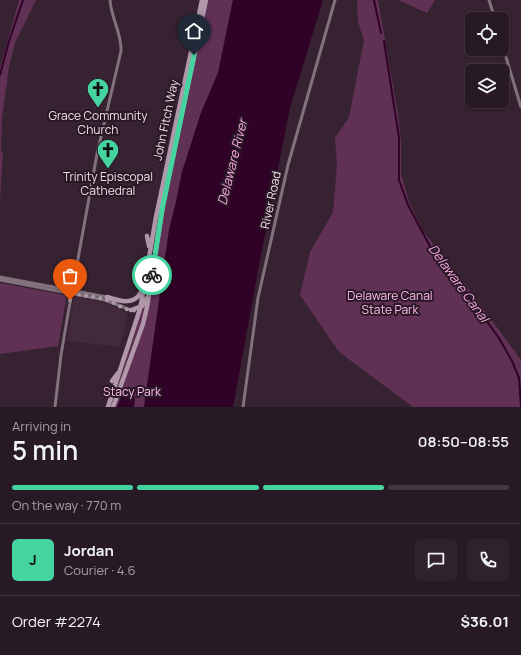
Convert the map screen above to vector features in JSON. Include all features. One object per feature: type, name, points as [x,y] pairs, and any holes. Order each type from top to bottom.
[{"type":"highway","name":"John Fitch Way","points":[[108,407],[139,312],[156,217],[202,0]]},
{"type":"highway","name":"John Fitch Way","points":[[113,407],[144,320],[163,204],[206,0]]},
{"type":"highway","points":[[193,19],[199,11]]},
{"type":"highway","points":[[174,106],[181,97]]},
{"type":"highway","points":[[147,236],[149,253]]},
{"type":"highway","points":[[131,310],[142,306],[146,302],[152,276]]},
{"type":"highway","points":[[107,297],[131,301],[138,296],[144,287]]},
{"type":"highway","points":[[112,381],[124,359]]},
{"type":"main road","points":[[55,407],[62,345],[98,150],[120,51],[121,43],[111,9],[110,0]]},
{"type":"main road","name":"River Road","points":[[243,407],[258,298],[288,165],[335,0]]},
{"type":"main road","points":[[489,0],[493,12]]},
{"type":"main road","points":[[506,56],[521,107]]},
{"type":"main road","points":[[0,277],[105,300],[131,310]]},
{"type":"main road","points":[[0,280],[107,297]]},
{"type":"shaded area","points":[[77,297],[109,304],[127,313],[128,316],[120,347],[67,341],[74,298]]},
{"type":"green space","points":[[19,0],[36,0],[15,43],[9,67],[2,119],[1,150],[3,154],[0,200],[0,68]]},
{"type":"green space","name":"Stacy Park","points":[[206,0],[233,0],[218,73],[201,113],[182,172],[169,230],[144,407],[113,407],[145,316],[157,237]]},
{"type":"green space","name":"Delaware Canal State Park","points":[[357,0],[378,0],[398,114],[401,143],[401,173],[409,202],[423,231],[453,268],[521,360],[521,407],[413,407],[339,352],[300,295],[310,252],[333,212],[337,166],[335,138],[349,117],[364,40],[358,22]]},
{"type":"green space","points":[[398,0],[435,0],[427,13]]},
{"type":"green space","points":[[0,283],[65,295],[66,299],[58,346],[0,354]]},
{"type":"green space","points":[[146,305],[142,320],[110,407],[136,329],[141,309]]},
{"type":"water","name":"Delaware River","points":[[233,0],[323,0],[290,108],[233,407],[144,407],[169,230],[182,172],[201,113],[218,73]]},
{"type":"water","points":[[126,389],[131,389],[134,393],[134,407],[117,407],[123,392]]},
{"type":"waterway","points":[[0,75],[9,41],[23,0]]},
{"type":"waterway","name":"Delaware Canal","points":[[374,0],[381,33]]},
{"type":"waterway","name":"Delaware Canal","points":[[384,41],[399,138],[399,180],[408,205],[433,252],[461,286],[499,338],[512,361],[519,378],[521,406]]},
{"type":"way so far","points":[[70,300],[72,293],[105,300],[131,310],[137,309],[146,302],[152,275]]},
{"type":"place","name":"Grace Community Church","points":[[98,108]]},
{"type":"place","name":"Trinity Episcopal Cathedral","points":[[108,170]]},
{"type":"route","points":[[152,275],[162,210],[194,55]]}]
